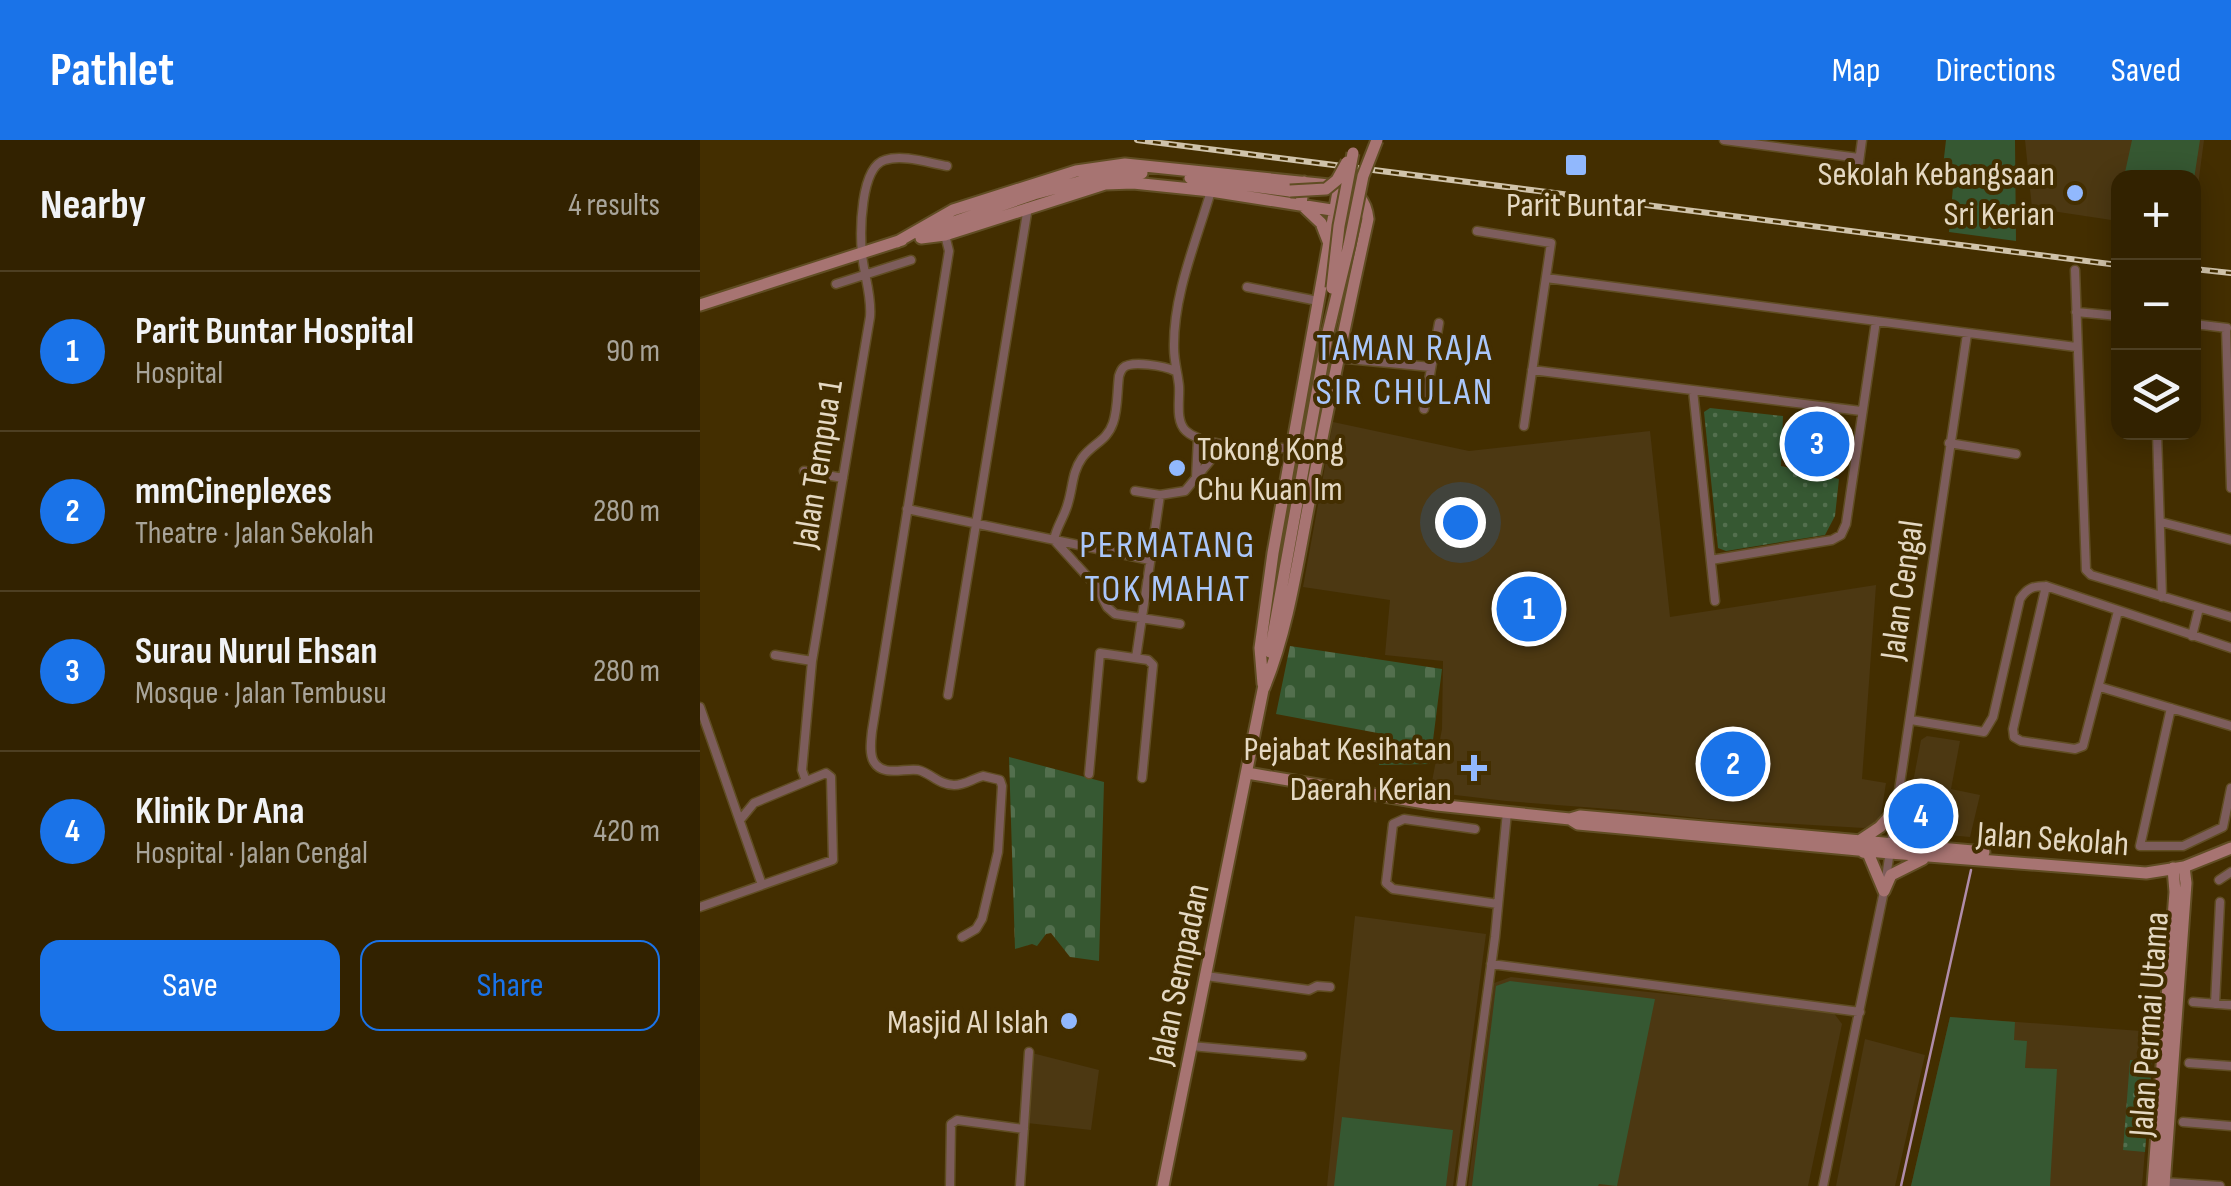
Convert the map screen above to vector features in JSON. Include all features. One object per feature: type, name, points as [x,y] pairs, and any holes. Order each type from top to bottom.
[{"type":"street","points":[[1290,191],[1326,189],[1336,180],[1358,140]]},
{"type":"street","points":[[1350,200],[1377,140]]},
{"type":"street","points":[[1724,140],[1860,158]]},
{"type":"street","points":[[1857,177],[1862,140]]},
{"type":"street","points":[[1264,688],[1328,332],[1349,245],[1352,153]]},
{"type":"street","name":"Jalan Tempua 1","points":[[806,781],[802,770],[812,661],[870,317],[871,297],[862,254],[864,195],[873,167],[881,160],[896,158],[948,166]]},
{"type":"street","points":[[897,242],[953,210],[1076,171],[1125,164],[1339,186],[1362,198],[1368,219],[1276,658],[1264,688]]},
{"type":"street","points":[[700,305],[1034,194],[1104,175],[1132,172],[1350,200]]},
{"type":"street","points":[[897,242],[945,235],[1104,184],[1133,182],[1301,204],[1368,219]]},
{"type":"street","points":[[1301,204],[1304,182]]},
{"type":"street","points":[[1264,688],[1260,648],[1291,448],[1339,186]]},
{"type":"street","points":[[1212,192],[1176,320],[1175,371],[1180,420],[1184,430],[1198,438],[1224,444],[1291,448]]},
{"type":"street","points":[[1301,204],[1321,223],[1328,241]]},
{"type":"street","points":[[948,695],[1028,207]]},
{"type":"street","points":[[1478,231],[1551,243],[1524,426]]},
{"type":"street","points":[[945,235],[949,251],[871,752],[880,768],[924,772],[948,785],[968,784],[983,776],[1000,780],[998,852],[982,919],[976,929],[962,937]]},
{"type":"street","points":[[836,284],[911,260]]},
{"type":"street","points":[[2075,270],[2086,570],[2091,575],[2231,616]]},
{"type":"street","points":[[1546,278],[2076,347]]},
{"type":"street","points":[[1247,287],[1318,301]]},
{"type":"street","points":[[2076,312],[2111,315]]},
{"type":"street","points":[[1711,560],[1832,540],[1840,535],[1846,524],[1876,320]]},
{"type":"street","points":[[1424,410],[1439,324]]},
{"type":"street","points":[[2201,325],[2228,328],[2231,488]]},
{"type":"street","name":"Jalan Cengal","points":[[1823,1186],[1884,891],[1967,334]]},
{"type":"street","points":[[1337,358],[1431,366]]},
{"type":"street","points":[[1054,540],[1068,506],[1078,462],[1089,448],[1105,439],[1114,422],[1122,369],[1127,364],[1175,371]]},
{"type":"street","points":[[1532,370],[1861,411]]},
{"type":"street","points":[[1693,390],[1716,601]]},
{"type":"street","points":[[1196,478],[1198,438]]},
{"type":"street","points":[[2157,440],[2162,597]]},
{"type":"street","points":[[1949,443],[2016,454]]},
{"type":"street","points":[[1135,491],[1160,495],[1185,491],[1224,444]]},
{"type":"street","points":[[804,472],[843,478]]},
{"type":"street","points":[[1136,658],[1160,495]]},
{"type":"street","points":[[907,509],[1150,560]]},
{"type":"street","points":[[2160,522],[2231,540]]},
{"type":"street","points":[[1054,540],[1116,614],[1180,624]]},
{"type":"street","points":[[1911,720],[1984,732],[1993,717],[2020,599],[2034,586],[2046,586],[2231,648]]},
{"type":"street","points":[[2046,586],[2013,729],[2014,737],[2022,741],[2075,749],[2083,746],[2118,611]]},
{"type":"street","points":[[2192,636],[2198,608]]},
{"type":"street","points":[[1088,774],[1100,653],[1148,660],[1153,665],[1142,778]]},
{"type":"street","points":[[775,655],[812,661]]},
{"type":"street","points":[[2100,687],[2231,726]]},
{"type":"street","name":"Jalan Sempadan","points":[[1163,1186],[1264,688]]},
{"type":"street","points":[[700,707],[762,885]]},
{"type":"street","points":[[2171,708],[2140,846],[2183,846],[2223,827],[2231,788]]},
{"type":"street","points":[[700,906],[833,860],[831,777],[826,773],[754,803],[740,820]]},
{"type":"street","name":"Jalan Sekolah","points":[[1247,773],[1437,805],[1570,819],[1580,816],[1937,856],[2146,873],[2178,867],[2231,848]]},
{"type":"street","points":[[1884,891],[1868,854],[1859,846],[1897,808],[1918,846]]},
{"type":"street","points":[[1461,1186],[1492,964],[1507,812]]},
{"type":"street","points":[[1475,829],[1404,819],[1393,824],[1386,883],[1392,889],[1498,904]]},
{"type":"street","name":"Jalan Sekolah","points":[[1890,848],[1918,846],[2178,867]]},
{"type":"street","points":[[1884,891],[1891,875],[1918,860],[1937,856]]},
{"type":"street","name":"Jalan Permai Utama","points":[[2159,1184],[2178,867]]},
{"type":"street","name":"Jalan Permai Utama","points":[[2159,1184],[2186,883],[2178,867]]},
{"type":"street","points":[[2219,880],[2231,872]]},
{"type":"street","points":[[2146,873],[2162,875],[2174,892]]},
{"type":"street","points":[[2215,1004],[2220,902]]},
{"type":"street","points":[[1492,964],[1860,1012]]},
{"type":"street","points":[[1206,976],[1309,990],[1330,987]]},
{"type":"street","points":[[2193,1002],[2231,1005]]},
{"type":"street","points":[[1192,1046],[1302,1056]]},
{"type":"street","points":[[1020,1186],[1028,1052]]},
{"type":"street","points":[[2188,1063],[2231,1066]]},
{"type":"street","points":[[950,1186],[951,1124],[957,1120],[1024,1129]]},
{"type":"street","points":[[2183,1122],[2231,1126]]},
{"type":"street","points":[[2159,1184],[2220,1186]]},
{"type":"shaded area","name":"Sekolah Kebangsaan Sri Kerian","points":[[2025,140],[2204,140],[2200,170],[2111,170],[2111,220],[2032,208]]},
{"type":"shaded area","points":[[1333,422],[1469,451],[1650,431],[1670,617],[1876,585],[1862,779],[1886,783],[1881,815],[1864,828],[1707,819],[1430,792],[1442,729],[1443,661],[1385,655],[1390,600],[1303,587]]},
{"type":"shaded area","points":[[1927,736],[1960,741],[1951,789],[1980,795],[1970,837],[1915,832],[1906,819],[1921,740]]},
{"type":"shaded area","points":[[1355,916],[1486,934],[1453,1186],[1327,1186]]},
{"type":"shaded area","points":[[1511,977],[1833,1012],[1842,1024],[1808,1186],[1468,1186],[1494,983]]},
{"type":"shaded area","points":[[1950,1017],[2155,1032],[2142,1186],[1911,1186]]},
{"type":"shaded area","points":[[1865,1039],[1925,1055],[1895,1186],[1836,1186]]},
{"type":"shaded area","points":[[1032,1053],[1099,1070],[1091,1130],[1027,1123]]},
{"type":"green space","points":[[1946,140],[2015,140],[2016,241],[1949,232],[1953,187],[1941,184]]},
{"type":"green space","points":[[2132,140],[2200,140],[2195,170],[2126,170]]},
{"type":"green space","points":[[1710,408],[1783,416],[1781,466],[1839,479],[1835,516],[1825,535],[1726,551],[1718,548],[1704,412]]},
{"type":"green space","points":[[1290,646],[1442,669],[1430,764],[1379,765],[1383,734],[1276,714]]},
{"type":"green space","points":[[1009,757],[1104,782],[1099,961],[1070,957],[1051,933],[1037,946],[1015,949]]},
{"type":"green space","points":[[1510,981],[1655,999],[1617,1186],[1472,1186],[1496,986]]},
{"type":"green space","points":[[1950,1017],[2015,1022],[2014,1040],[2027,1041],[2025,1068],[2057,1069],[2050,1186],[1911,1186]]},
{"type":"green space","points":[[2130,1060],[2152,1061],[2145,1152],[2123,1150]]},
{"type":"green space","points":[[1342,1117],[1453,1130],[1446,1186],[1334,1186]]},
{"type":"waterway","points":[[1901,1186],[1971,870]]},
{"type":"railway","points":[[1137,140],[1578,196]]},
{"type":"railway","points":[[1630,203],[2111,264]]},
{"type":"railway","points":[[2201,270],[2231,273]]},
{"type":"place","name":"Parit Buntar","points":[[1576,165]]},
{"type":"place","name":"Sekolah Kebangsaan Sri Kerian","points":[[2075,193]]},
{"type":"place","name":"Surau Nurul Ehsan","points":[[1817,444]]},
{"type":"place","name":"Tokong Kong Chu Kuan Im","points":[[1177,468]]},
{"type":"place","name":"Parit Buntar Hospital","points":[[1529,609]]},
{"type":"place","name":"mmCineplexes","points":[[1733,764]]},
{"type":"place","name":"Pejabat Kesihatan Daerah Kerian","points":[[1474,768]]},
{"type":"place","name":"Klinik Dr Ana","points":[[1921,816]]},
{"type":"place","name":"Masjid Al Islah","points":[[1069,1021]]},
{"type":"district","name":"TAMAN RAJA SIR CHULAN","points":[[1405,369]]},
{"type":"district","name":"PERMATANG TOK MAHAT","points":[[1168,566]]}]
